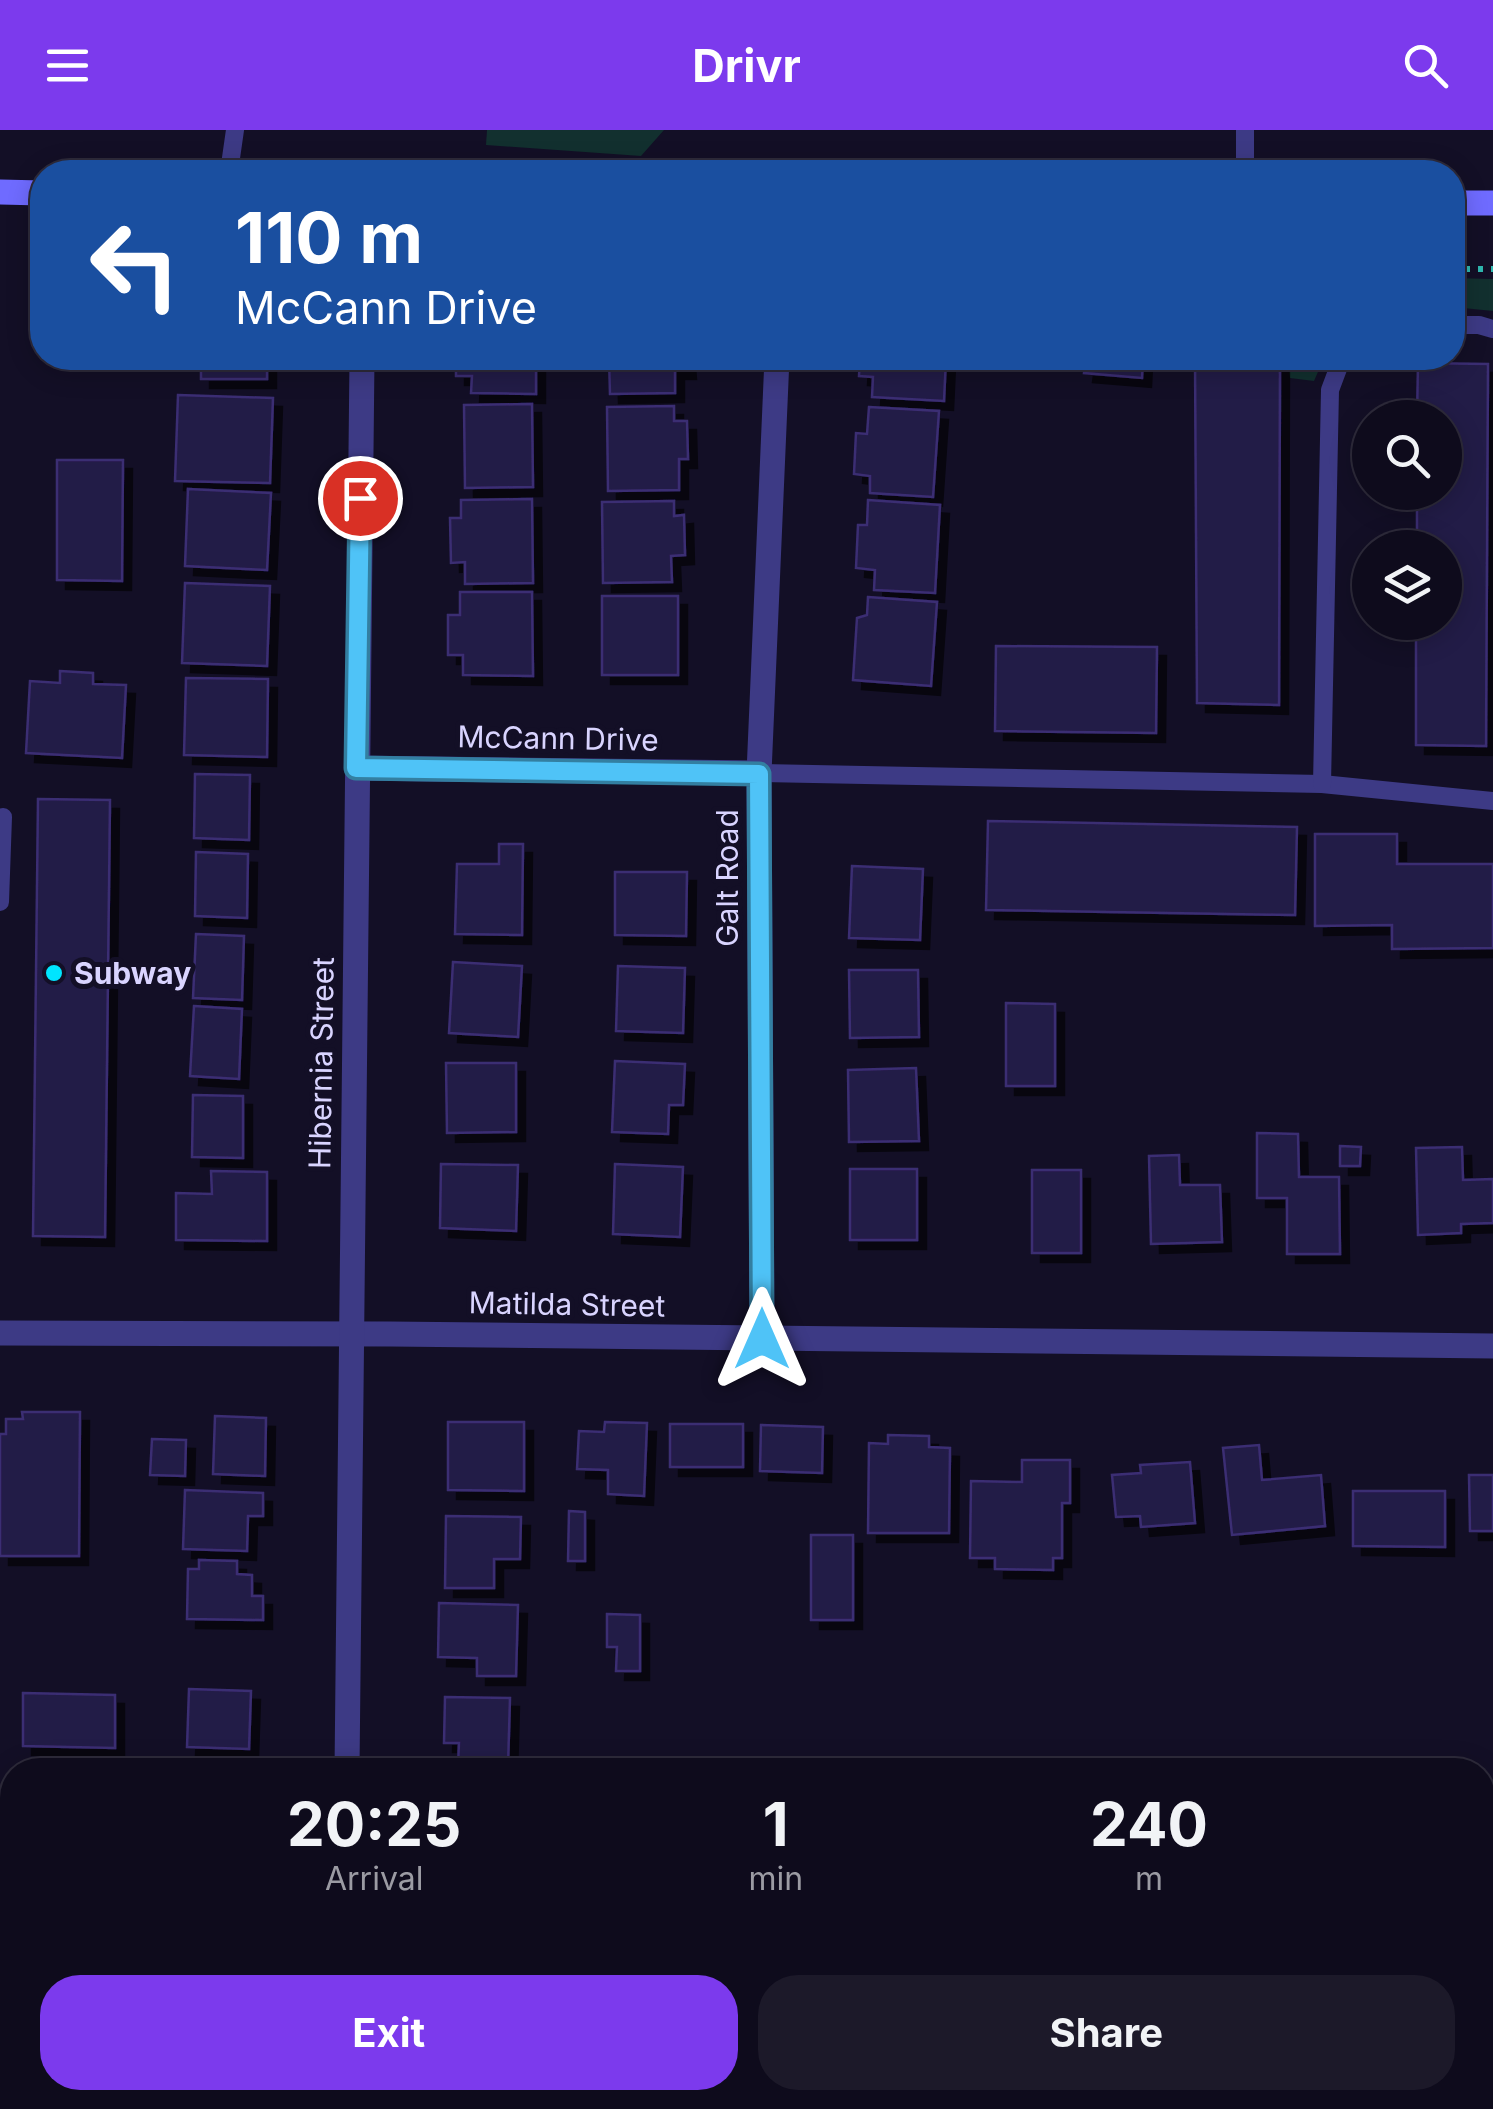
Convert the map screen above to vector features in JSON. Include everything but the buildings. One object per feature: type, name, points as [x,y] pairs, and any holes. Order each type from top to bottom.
[{"type":"main road","points":[[0,192],[30,192]]},
{"type":"main road","points":[[1465,204],[1493,203]]},
{"type":"street","name":"Hibernia Street","points":[[347,1758],[362,370]]},
{"type":"street","name":"Galt Road","points":[[762,1339],[759,774],[776,370]]},
{"type":"street","name":"McCann Drive","points":[[356,768],[759,774]]},
{"type":"street","name":"Matilda Street","points":[[0,1333],[1493,1346]]},
{"type":"lane","points":[[230,160],[235,130]]},
{"type":"lane","points":[[1245,130],[1245,160]]},
{"type":"lane","points":[[1465,326],[1493,329]]},
{"type":"lane","points":[[1322,784],[1330,390],[1338,370]]},
{"type":"lane","points":[[759,774],[1322,784],[1493,800]]},
{"type":"lane","points":[[0,902],[3,817]]},
{"type":"path","points":[[1465,268],[1493,269]]},
{"type":"green space","points":[[487,130],[664,130],[641,156],[486,145]]},
{"type":"green space","points":[[1465,278],[1493,279],[1493,311],[1465,308]]},
{"type":"green space","points":[[1289,370],[1319,370],[1314,381],[1290,378]]},
{"type":"place","name":"Subway","points":[[54,973]]},
{"type":"route","points":[[360,498],[356,768],[759,774],[762,1339]]}]
